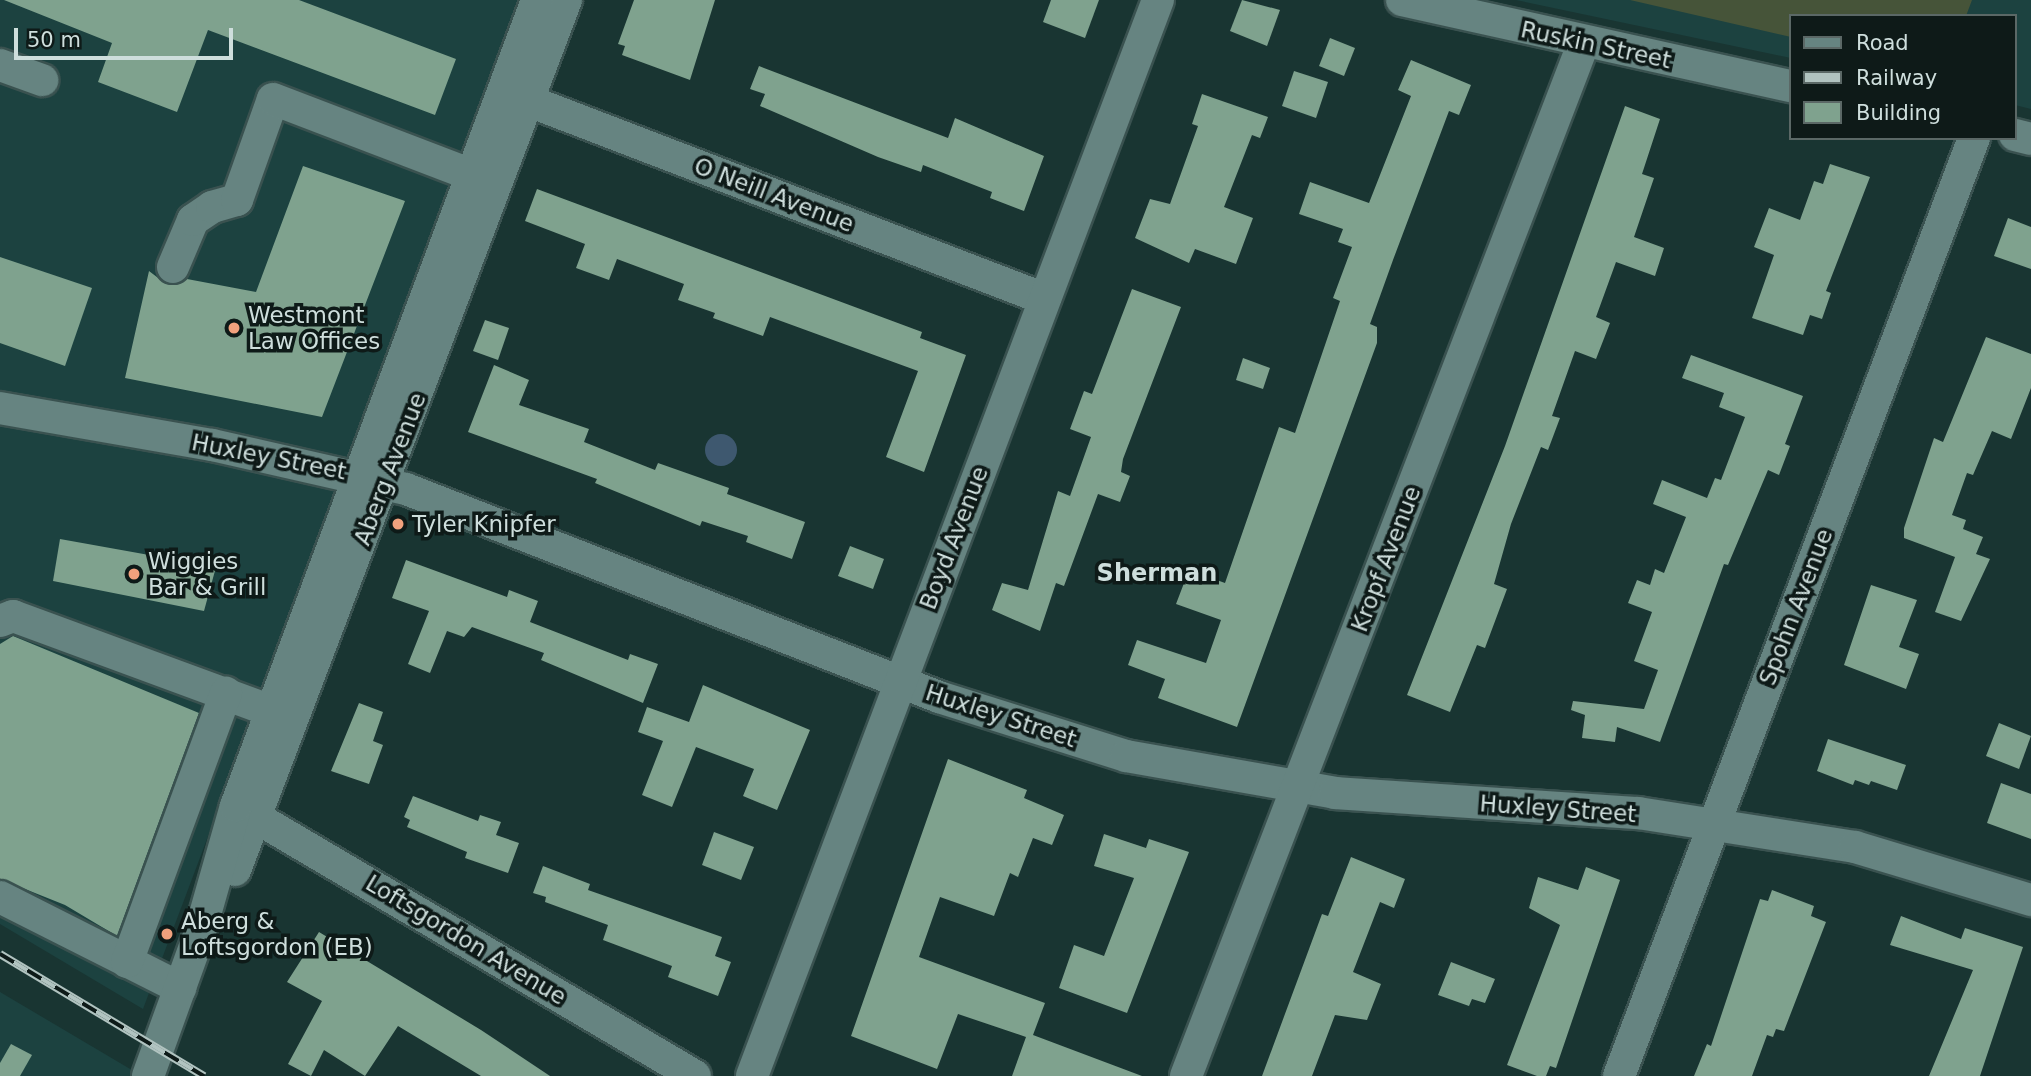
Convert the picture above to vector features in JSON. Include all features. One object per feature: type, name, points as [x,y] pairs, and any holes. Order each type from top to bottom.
[{"type":"street","name":"Aberg Avenue","points":[[148,1076],[516,96],[537,0]]},
{"type":"street","name":"Aberg Avenue","points":[[372,479],[472,175],[566,0]]},
{"type":"street","name":"Boyd Avenue","points":[[751,1076],[1158,0]]},
{"type":"street","name":"Ruskin Street","points":[[1402,0],[1584,43],[1790,86]]},
{"type":"street","name":"Kropf Avenue","points":[[1186,1076],[1584,43]]},
{"type":"street","points":[[0,65],[42,80]]},
{"type":"street","name":"O Neill Avenue","points":[[516,96],[1045,299]]},
{"type":"street","points":[[173,267],[193,220],[212,206],[237,200],[273,99],[472,175]]},
{"type":"street","name":"Spohn Avenue","points":[[1619,1076],[1973,140]]},
{"type":"street","name":"Huxley Street","points":[[0,408],[372,479],[900,682],[1126,756],[1298,787],[1638,813],[1855,847],[2031,900]]},
{"type":"street","points":[[0,621],[13,616],[283,715]]},
{"type":"street","points":[[127,962],[226,692]]},
{"type":"street","name":"Loftsgordon Avenue","points":[[246,812],[695,1076]]},
{"type":"street","points":[[0,897],[180,988]]},
{"type":"shaded area","points":[[0,0],[523,0],[143,1009],[0,924]]},
{"type":"shaded area","points":[[1516,0],[2031,0],[2031,109],[2017,106],[2017,14],[1790,14],[1790,58]]},
{"type":"shaded area","points":[[721,434],[732,439],[737,450],[732,461],[721,466],[710,461],[705,450],[710,439]]},
{"type":"shaded area","points":[[0,992],[142,1076],[0,1076]]},
{"type":"green space","points":[[1630,0],[1972,0],[1967,14],[1790,14],[1790,37]]},
{"type":"building","points":[[4,0],[299,0],[456,59],[435,115],[208,30],[177,112],[98,82],[112,43]]},
{"type":"building","points":[[634,0],[715,0],[690,80],[622,55],[625,46],[618,44]]},
{"type":"building","points":[[1051,0],[1099,0],[1085,38],[1043,22]]},
{"type":"building","points":[[1242,0],[1280,10],[1267,46],[1230,31]]},
{"type":"building","points":[[1330,38],[1355,48],[1344,76],[1319,66]]},
{"type":"building","points":[[1411,60],[1471,85],[1459,115],[1449,111],[1393,260],[1370,324],[1377,327],[1377,343],[1237,727],[1158,698],[1165,679],[1128,665],[1137,640],[1206,663],[1221,620],[1176,604],[1189,570],[1225,583],[1279,427],[1295,433],[1340,301],[1333,298],[1352,247],[1338,242],[1343,229],[1299,214],[1310,182],[1369,203],[1411,96],[1398,90]]},
{"type":"building","points":[[759,66],[948,138],[955,118],[1044,156],[1024,211],[990,198],[992,192],[923,165],[921,172],[878,157],[760,106],[765,94],[750,89]]},
{"type":"building","points":[[1294,71],[1328,82],[1316,118],[1282,106]]},
{"type":"building","points":[[1202,94],[1268,117],[1260,138],[1252,135],[1224,207],[1253,218],[1236,264],[1195,249],[1189,263],[1135,238],[1150,199],[1170,204],[1198,126],[1192,124]]},
{"type":"building","points":[[1625,106],[1660,119],[1642,174],[1654,178],[1634,237],[1664,248],[1655,276],[1616,262],[1596,317],[1610,323],[1596,359],[1575,351],[1552,416],[1560,418],[1548,450],[1541,447],[1511,524],[1494,584],[1507,589],[1485,648],[1477,645],[1450,712],[1407,695],[1505,446]]},
{"type":"building","points":[[1830,164],[1870,177],[1826,291],[1831,293],[1822,319],[1810,315],[1803,335],[1752,318],[1774,255],[1754,247],[1769,208],[1800,220],[1814,181],[1823,184]]},
{"type":"building","points":[[303,166],[405,201],[322,417],[125,378],[149,271],[166,284],[187,279],[256,292]]},
{"type":"building","points":[[537,189],[922,332],[920,338],[966,355],[924,472],[886,457],[918,371],[770,317],[763,336],[713,318],[715,313],[678,300],[684,284],[617,259],[609,280],[576,268],[585,244],[525,221]]},
{"type":"building","points":[[2008,218],[2031,227],[2031,269],[1994,256]]},
{"type":"building","points":[[0,257],[92,288],[65,366],[0,343]]},
{"type":"building","points":[[1132,289],[1181,307],[1123,459],[1121,472],[1130,476],[1120,502],[1098,494],[1064,586],[1056,583],[1040,631],[992,610],[1002,583],[1028,590],[1058,491],[1070,496],[1091,437],[1070,429],[1084,391],[1092,394]]},
{"type":"building","points":[[485,320],[509,328],[498,360],[473,351]]},
{"type":"building","points":[[1986,337],[2031,354],[2031,388],[2011,439],[1992,431],[1973,475],[1967,473],[1952,515],[1966,520],[1963,529],[1983,537],[1976,554],[1990,559],[1961,621],[1935,612],[1955,557],[1904,538],[1904,528],[1934,438],[1943,442]]},
{"type":"building","points":[[1691,355],[1803,396],[1785,444],[1790,446],[1779,475],[1768,470],[1728,565],[1724,564],[1660,742],[1617,727],[1615,742],[1582,738],[1585,715],[1571,710],[1573,701],[1644,709],[1658,670],[1634,661],[1652,612],[1628,603],[1637,580],[1650,585],[1655,569],[1664,573],[1686,517],[1653,504],[1662,480],[1707,498],[1715,478],[1721,480],[1745,417],[1719,407],[1724,393],[1682,378]]},
{"type":"building","points":[[1243,358],[1270,368],[1263,389],[1236,380]]},
{"type":"building","points":[[494,365],[529,380],[519,405],[589,429],[584,442],[655,470],[658,463],[729,488],[727,494],[805,522],[792,559],[746,542],[748,536],[702,521],[700,526],[595,483],[597,479],[468,432]]},
{"type":"building","name":"Wiggies Bar & Grill","points":[[60,539],[216,567],[204,611],[53,581]]},
{"type":"building","points":[[850,546],[884,559],[873,589],[838,576]]},
{"type":"building","points":[[406,560],[507,597],[509,590],[538,601],[530,622],[628,660],[630,654],[658,664],[643,703],[541,660],[544,653],[472,627],[464,637],[447,631],[430,673],[408,664],[429,611],[392,598]]},
{"type":"building","points":[[1871,585],[1917,600],[1899,647],[1919,654],[1906,689],[1844,665]]},
{"type":"building","points":[[13,636],[199,713],[117,936],[65,905],[0,879],[0,644]]},
{"type":"building","points":[[703,685],[810,730],[777,810],[743,796],[754,769],[696,747],[672,807],[642,795],[663,741],[638,732],[647,707],[689,722]]},
{"type":"building","points":[[359,703],[383,712],[373,741],[383,745],[369,784],[331,771]]},
{"type":"building","points":[[1999,723],[2031,736],[2019,769],[1986,756]]},
{"type":"building","points":[[1828,739],[1906,765],[1897,790],[1871,781],[1869,785],[1855,780],[1853,785],[1817,771]]},
{"type":"building","points":[[948,759],[1027,790],[1024,798],[1064,815],[1052,845],[1033,838],[1018,877],[1010,873],[994,916],[940,897],[919,957],[1045,1003],[1033,1035],[1142,1076],[1012,1076],[1026,1037],[958,1014],[937,1069],[851,1036]]},
{"type":"building","points":[[2001,783],[2031,794],[2031,839],[1987,823]]},
{"type":"building","points":[[413,796],[478,821],[480,815],[501,822],[496,835],[519,843],[508,873],[465,858],[467,852],[407,827],[410,820],[404,817]]},
{"type":"building","points":[[714,832],[754,847],[741,880],[702,865]]},
{"type":"building","points":[[1104,834],[1146,848],[1149,839],[1189,852],[1127,1013],[1059,988],[1074,945],[1104,956],[1134,878],[1094,866]]},
{"type":"building","points":[[1351,857],[1405,879],[1394,908],[1380,902],[1353,972],[1381,984],[1367,1020],[1335,1015],[1312,1076],[1262,1076],[1322,914],[1328,916]]},
{"type":"building","points":[[543,866],[590,884],[588,890],[722,937],[715,956],[731,962],[718,996],[668,977],[672,966],[603,940],[608,925],[545,902],[546,897],[533,893]]},
{"type":"building","points":[[1586,867],[1620,880],[1556,1068],[1550,1066],[1546,1076],[1537,1076],[1507,1065],[1560,925],[1529,908],[1538,877],[1578,890]]},
{"type":"building","points":[[1772,890],[1814,906],[1811,916],[1826,922],[1784,1031],[1776,1029],[1773,1037],[1767,1035],[1752,1076],[1694,1076],[1707,1044],[1711,1046],[1760,899],[1768,901]]},
{"type":"building","points":[[1901,916],[1961,939],[1965,928],[2023,947],[1980,1076],[1929,1076],[1973,970],[1890,945]]},
{"type":"building","points":[[319,932],[481,1030],[550,1076],[481,1076],[398,1026],[365,1076],[324,1050],[311,1076],[288,1064],[322,1001],[287,982]]},
{"type":"building","points":[[1451,962],[1495,979],[1485,1003],[1472,999],[1469,1006],[1438,995]]},
{"type":"building","points":[[11,1044],[32,1055],[20,1076],[0,1076],[0,1063]]},
{"type":"railway","points":[[0,954],[204,1076]]},
{"type":"place","name":"Westmont Law Offices","points":[[234,328]]},
{"type":"place","name":"Tyler Knipfer","points":[[398,524]]},
{"type":"place","name":"Wiggies Bar & Grill","points":[[134,574]]},
{"type":"place","name":"Aberg & Loftsgordon (EB)","points":[[167,934]]},
{"type":"district","name":"Sherman","points":[[1157,574]]}]
